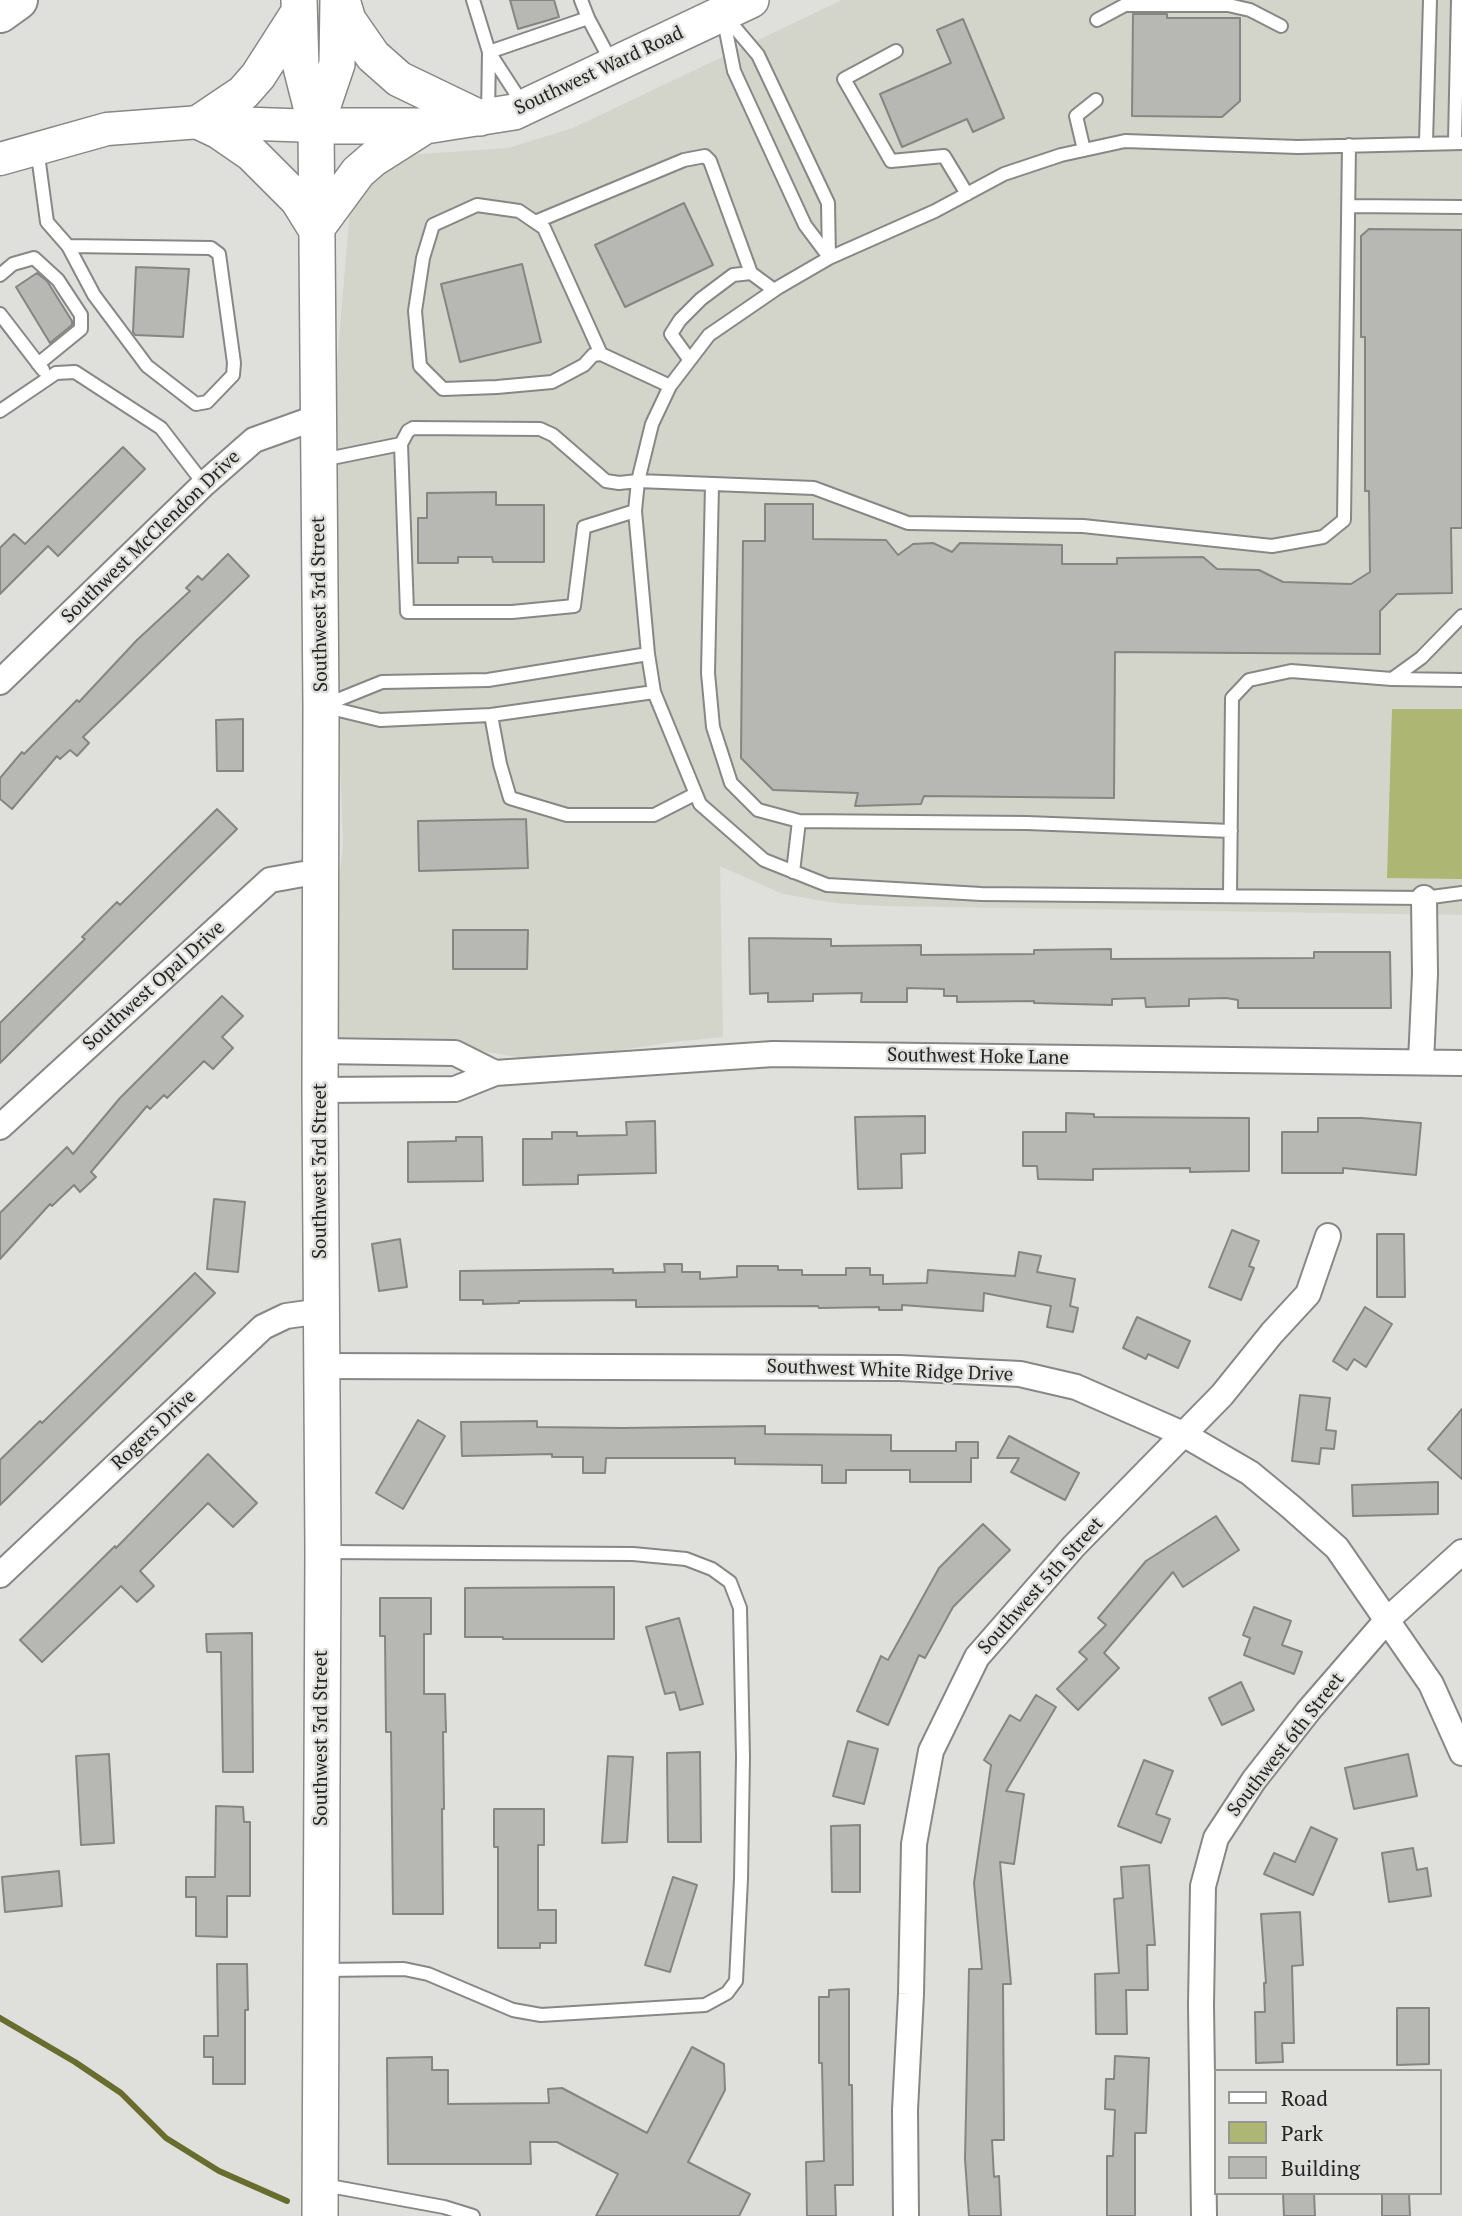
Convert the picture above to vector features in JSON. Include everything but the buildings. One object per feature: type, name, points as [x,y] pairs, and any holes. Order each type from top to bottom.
[{"type":"highway","points":[[0,13],[18,0]]},
{"type":"main road","points":[[340,0],[348,20],[373,56],[399,79],[484,117]]},
{"type":"main road","name":"Southwest 3rd Street","points":[[316,126],[337,64],[340,0]]},
{"type":"main road","name":"Southwest Ward Road","points":[[316,126],[425,126],[514,112],[731,4]]},
{"type":"main road","points":[[200,122],[243,93],[258,76],[299,6]]},
{"type":"main road","name":"Southwest 3rd Street","points":[[299,6],[301,67],[316,126],[321,706],[323,1552],[320,2200]]},
{"type":"main road","points":[[200,122],[219,131],[251,153],[298,200],[316,229],[358,172],[373,159],[425,126]]},
{"type":"street","points":[[0,159],[107,129],[200,122],[316,126]]},
{"type":"street","name":"Southwest McClendon Drive","points":[[0,682],[204,484],[254,440],[318,417]]},
{"type":"street","name":"Southwest Opal Drive","points":[[0,1127],[270,880],[320,871]]},
{"type":"street","points":[[1421,1062],[1425,974],[1424,898]]},
{"type":"street","points":[[320,1051],[455,1053],[495,1073]]},
{"type":"street","name":"Southwest Hoke Lane","points":[[320,1090],[455,1089],[495,1073],[773,1054],[1462,1063]]},
{"type":"street","name":"Southwest 5th Street","points":[[906,2216],[905,2110],[914,1844],[931,1751],[977,1657],[1074,1546],[1222,1395],[1272,1333],[1308,1294],[1328,1236]]},
{"type":"street","name":"Rogers Drive","points":[[0,1574],[263,1327],[286,1316],[322,1311]]},
{"type":"street","name":"Southwest White Ridge Drive","points":[[321,1366],[887,1368],[1020,1374],[1076,1387],[1183,1434],[1250,1474],[1337,1548],[1431,1684],[1462,1753]]},
{"type":"street","name":"Southwest 6th Street","points":[[1204,2216],[1201,2005],[1203,1886],[1216,1838],[1254,1780],[1309,1710],[1387,1620],[1462,1552]]},
{"type":"lane","points":[[473,0],[489,52],[524,107]]},
{"type":"lane","points":[[580,0],[613,65]]},
{"type":"lane","points":[[1426,142],[1430,0]]},
{"type":"lane","points":[[1458,0],[1458,142],[1298,147],[1125,141],[1084,150],[1004,174],[935,211],[829,258],[774,290],[709,335],[670,386],[652,424],[638,481],[635,512],[654,692],[700,804],[764,860],[827,886],[981,894],[1424,898],[1462,893]]},
{"type":"lane","points":[[731,4],[734,71],[805,225],[829,258]]},
{"type":"lane","points":[[731,4],[828,203],[829,258]]},
{"type":"lane","points":[[1097,20],[1125,5],[1228,5],[1250,9],[1280,26]]},
{"type":"lane","points":[[489,52],[588,18]]},
{"type":"lane","points":[[896,51],[844,79],[891,161],[944,156],[967,194]]},
{"type":"lane","points":[[484,117],[489,52]]},
{"type":"lane","points":[[1084,150],[1076,116],[1097,100]]},
{"type":"lane","points":[[635,512],[584,527],[575,606],[512,612],[407,612],[401,444],[408,431],[413,428],[540,429],[553,435],[606,481],[619,484],[638,481],[814,488],[908,523],[1083,526],[1272,546],[1323,537],[1344,520],[1349,145]]},
{"type":"lane","points":[[36,147],[47,222],[68,246],[94,295],[147,366],[196,404],[207,402],[233,375],[234,363],[219,254],[211,248],[68,246]]},
{"type":"lane","points":[[535,222],[684,160],[705,156],[710,161],[751,273],[774,290]]},
{"type":"lane","points":[[601,354],[544,228],[519,211],[477,205],[433,225],[423,258],[415,311],[419,366],[443,389],[552,382],[584,365],[593,355],[601,354],[670,386]]},
{"type":"lane","points":[[1349,206],[1462,207]]},
{"type":"lane","points":[[0,275],[13,264],[34,258],[58,280],[81,315],[81,329],[38,363]]},
{"type":"lane","points":[[689,359],[671,334],[680,320],[701,299],[733,275],[751,273]]},
{"type":"lane","points":[[0,314],[50,378]]},
{"type":"lane","points":[[0,411],[56,373],[75,372],[161,428],[204,484]]},
{"type":"lane","points":[[318,460],[401,444]]},
{"type":"lane","points":[[712,485],[708,673],[713,727],[732,783],[758,810],[799,821],[1027,823],[1231,831]]},
{"type":"lane","points":[[1392,679],[1421,658],[1462,616]]},
{"type":"lane","points":[[321,706],[382,682],[488,680],[648,654]]},
{"type":"lane","points":[[1230,896],[1232,698],[1250,680],[1291,671],[1392,679],[1462,680]]},
{"type":"lane","points":[[321,706],[380,720],[491,715],[654,692]]},
{"type":"lane","points":[[491,715],[500,764],[510,798],[567,814],[654,815],[695,794]]},
{"type":"lane","points":[[793,872],[799,821]]},
{"type":"lane","points":[[320,1970],[404,1969],[428,1974],[513,2010],[541,2015],[705,2006],[727,1993],[736,1981],[743,1757],[740,1608],[730,1581],[712,1569],[686,1559],[633,1554],[323,1552]]},
{"type":"lane","points":[[320,2200],[444,2207],[473,2216]]},
{"type":"shaded area","points":[[842,0],[1462,0],[1462,915],[882,906],[835,903],[783,894],[720,866],[723,1037],[588,1055],[528,1059],[448,1045],[340,1043],[329,1028],[326,1001],[343,845],[336,640],[335,387],[350,209],[392,156],[508,148],[573,128]]},
{"type":"green space","points":[[1392,709],[1462,709],[1462,879],[1387,878]]},
{"type":"waterway","points":[[0,2018],[75,2062],[121,2093],[166,2138],[219,2171],[287,2201]]}]
